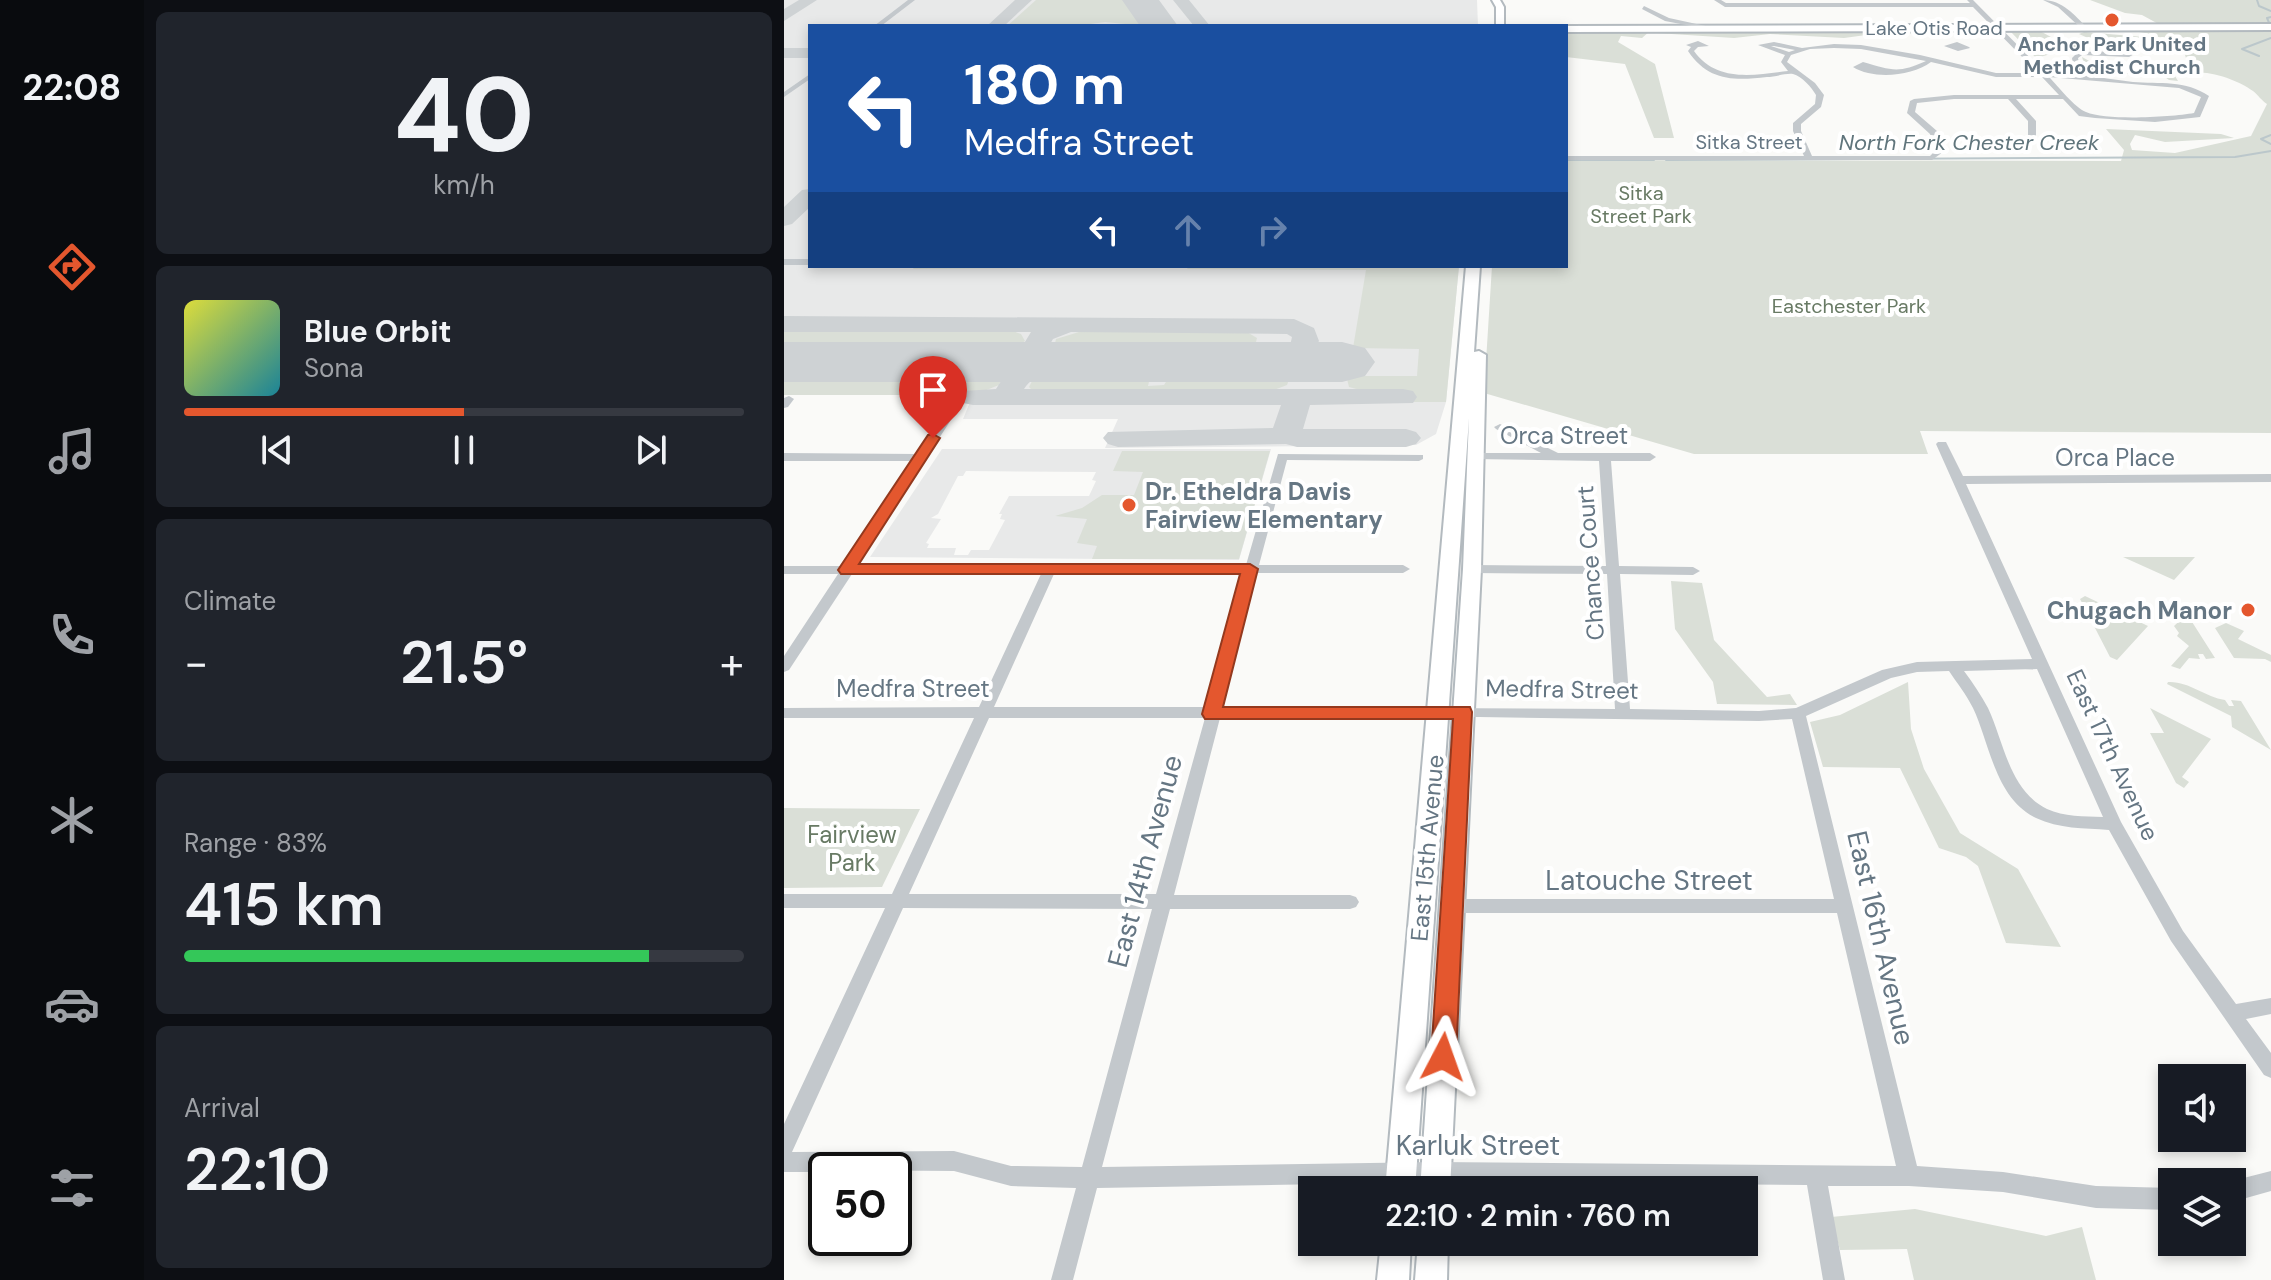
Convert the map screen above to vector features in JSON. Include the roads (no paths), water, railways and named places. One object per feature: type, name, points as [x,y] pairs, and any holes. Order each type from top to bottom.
[{"type":"main road","points":[[1490,2],[1500,7],[1500,24]]},
{"type":"main road","name":"Lake Otis Road","points":[[1568,28],[2271,27]]},
{"type":"main road","name":"East 15th Avenue","points":[[1436,1176],[1452,906],[1450,712],[1473,268]]},
{"type":"main road","name":"East 15th Avenue","points":[[1402,1176],[1450,712],[1472,569],[1483,268]]},
{"type":"main road","points":[[1393,1280],[1395,1256]]},
{"type":"main road","points":[[1431,1280],[1432,1256]]},
{"type":"street","points":[[880,24],[912,0]]},
{"type":"street","points":[[1642,0],[1650,28]]},
{"type":"street","points":[[1717,0],[1725,5],[1973,3],[2044,76],[2082,114],[2183,118],[2197,115],[2205,96],[2180,85],[2126,83],[2073,76],[2044,76],[1996,75],[1871,49],[1835,46],[1800,49],[1761,45],[1789,54]]},
{"type":"street","points":[[2046,0],[2060,6],[2084,28]]},
{"type":"street","points":[[1644,8],[1667,20],[1714,28]]},
{"type":"street","points":[[2073,76],[2078,74],[2075,58],[2080,53],[2129,55],[2137,51],[2120,45]]},
{"type":"street","points":[[1695,47],[1691,51],[1701,66],[1716,74],[1751,77],[1793,72]]},
{"type":"street","points":[[1800,49],[1789,54],[1784,62],[1793,72],[1813,83],[1820,95],[1818,105],[1797,123],[1797,131],[1809,158]]},
{"type":"street","points":[[1963,49],[1972,57],[1964,68]]},
{"type":"street","points":[[1883,70],[1920,67],[1929,61]]},
{"type":"street","points":[[784,95],[808,77]]},
{"type":"street","points":[[2010,97],[2065,97]]},
{"type":"street","points":[[2010,97],[2032,121],[2032,136]]},
{"type":"street","name":"Sitka Street","points":[[1568,158],[1932,158],[1939,152],[1934,133],[1911,113],[1914,101],[1927,98],[2010,97]]},
{"type":"street","points":[[784,262],[808,262]]},
{"type":"street","points":[[784,667],[960,398]]},
{"type":"street","points":[[1500,427],[1556,457]]},
{"type":"street","name":"East 17th Avenue","points":[[1942,444],[2114,824],[2177,936],[2271,1069]]},
{"type":"street","name":"East 14th Avenue","points":[[1062,1280],[1282,456],[1419,457]]},
{"type":"street","points":[[784,457],[919,458]]},
{"type":"street","name":"Orca Street","points":[[1477,457],[1650,457]]},
{"type":"street","name":"Chance Court","points":[[1605,457],[1623,713]]},
{"type":"street","name":"Orca Place","points":[[1958,480],[2271,479]]},
{"type":"street","points":[[784,1147],[1050,569]]},
{"type":"street","points":[[784,570],[1403,569]]},
{"type":"street","points":[[1472,569],[1693,571]]},
{"type":"street","name":"Medfra Street","points":[[784,713],[1450,712],[1759,716],[1798,713],[1887,674],[1917,667],[2042,664]]},
{"type":"street","points":[[1952,665],[1982,711],[2008,783],[2019,798],[2035,811],[2058,819],[2114,824]]},
{"type":"street","name":"East 16th Avenue","points":[[1798,713],[1909,1176]]},
{"type":"street","points":[[784,901],[1350,902]]},
{"type":"street","name":"Latouche Street","points":[[1452,906],[1845,906]]},
{"type":"street","points":[[2231,1013],[2271,1006]]},
{"type":"street","name":"Karluk Street","points":[[784,1162],[954,1161],[1011,1176],[1298,1180]]},
{"type":"street","points":[[1816,1176],[1834,1280]]},
{"type":"street","name":"Karluk Street","points":[[1758,1177],[1909,1176],[2003,1182],[2096,1197],[2158,1199]]},
{"type":"street","points":[[2246,1187],[2271,1181]]},
{"type":"waterway","points":[[2257,0],[2259,6],[2271,11]]},
{"type":"waterway","points":[[2270,25],[2267,18],[2271,17]]},
{"type":"waterway","points":[[2259,56],[2242,49],[2271,38]]},
{"type":"waterway","name":"North Fork Chester Creek","points":[[2271,135],[2261,139],[2271,144]]},
{"type":"waterway","name":"North Fork Chester Creek","points":[[1666,160],[2235,157],[2271,151]]},
{"type":"waterway","name":"North Fork Chester Creek","points":[[1568,160],[1654,160]]},
{"type":"place","name":"Anchor Park United Methodist Church","points":[[2112,20]]},
{"type":"place","name":"Dr. Etheldra Davis Fairview Elementary","points":[[1129,505]]},
{"type":"place","name":"Chugach Manor","points":[[2248,610]]},
{"type":"park label","name":"Sitka Street Park","points":[[1641,204]]},
{"type":"park label","name":"Eastchester Park","points":[[1849,306]]},
{"type":"park label","name":"Fairview Park","points":[[852,848]]}]
